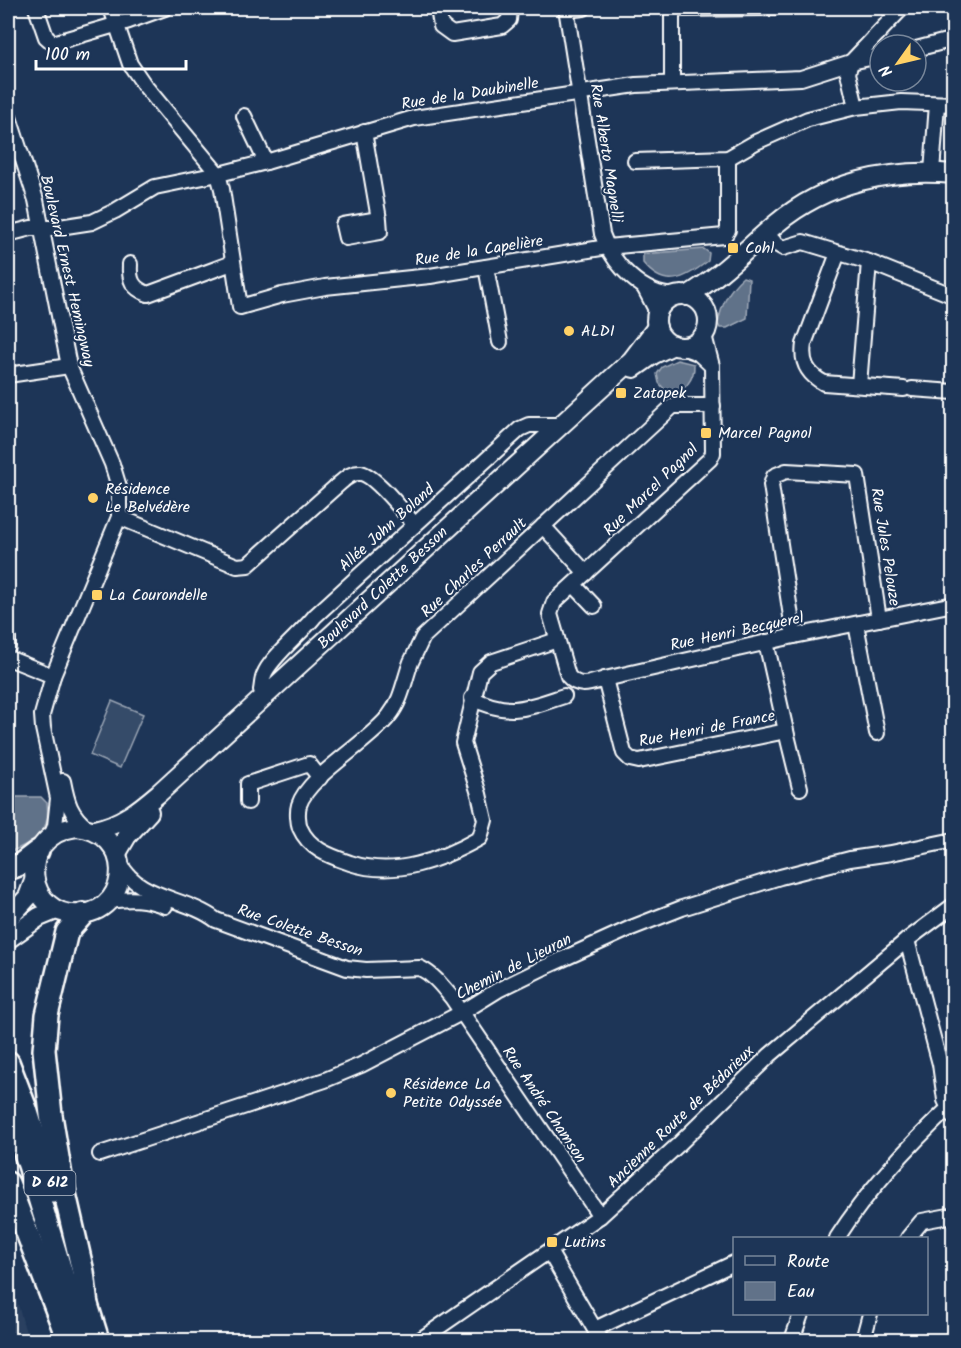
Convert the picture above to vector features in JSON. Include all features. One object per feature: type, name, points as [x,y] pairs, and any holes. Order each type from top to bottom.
[{"type":"highway","points":[[8,869],[21,864],[38,851]]},
{"type":"highway","points":[[83,914],[67,932],[49,1004],[44,1050],[61,1176],[83,1272],[87,1306]]},
{"type":"highway","name":"D 612","points":[[8,1062],[41,1154],[98,1341]]},
{"type":"highway","name":"D 612","points":[[8,1104],[29,1165],[82,1341]]},
{"type":"highway","points":[[8,1183],[68,1341]]},
{"type":"main road","points":[[681,296],[694,299],[704,308],[707,322],[704,335],[694,344],[677,346],[665,341],[656,322],[663,304],[681,296],[729,267],[766,233],[801,206],[822,194],[872,178],[899,173],[954,174]]},
{"type":"main road","points":[[704,308],[729,267]]},
{"type":"main road","name":"Boulevard Colette Besson","points":[[91,829],[106,828],[135,814],[260,696],[332,635],[632,360],[656,322]]},
{"type":"main road","name":"Boulevard Colette Besson","points":[[118,858],[127,836],[140,820],[314,660],[638,365],[654,354],[677,346]]},
{"type":"main road","points":[[8,919],[28,897],[34,881],[34,865],[38,851],[45,840],[64,829],[91,829],[104,835],[118,858],[118,883],[108,901],[83,914],[56,910],[39,916],[8,939]]},
{"type":"main road","points":[[34,881],[44,900],[56,910]]},
{"type":"street","points":[[36,8],[46,37],[53,43],[165,8]]},
{"type":"street","points":[[111,8],[130,64],[145,86],[219,174],[232,263],[148,294],[139,291],[131,283],[130,264]]},
{"type":"street","points":[[438,8],[441,26],[452,34],[502,26],[509,21],[510,8]]},
{"type":"street","name":"Rue Alberto Magnelli","points":[[584,8],[566,9],[602,234],[607,247],[624,269],[644,287]]},
{"type":"street","points":[[672,83],[672,8],[773,8]]},
{"type":"street","points":[[879,33],[902,8]]},
{"type":"street","points":[[928,45],[954,39]]},
{"type":"street","points":[[856,107],[848,73],[851,62],[868,44]]},
{"type":"street","name":"Rue de la Daubinelle","points":[[8,234],[31,228],[53,228],[92,222],[155,187],[266,162],[414,118],[636,85],[801,78],[868,58]]},
{"type":"street","points":[[635,161],[728,158],[808,118],[856,107],[901,102],[954,104]]},
{"type":"street","points":[[932,172],[937,104]]},
{"type":"street","name":"Boulevard Ernest Hemingway","points":[[8,114],[36,200],[69,366],[112,465],[119,487],[119,517],[53,676],[42,715],[57,798],[55,826],[52,834]]},
{"type":"street","points":[[244,116],[266,162]]},
{"type":"street","points":[[364,132],[379,219]]},
{"type":"street","name":"Rue de la Capelière","points":[[232,263],[240,307],[325,286],[430,276],[607,247],[724,236],[728,230],[728,158]]},
{"type":"street","points":[[766,233],[783,248],[803,242],[869,262],[954,296]]},
{"type":"street","points":[[838,253],[804,344],[802,356],[806,368],[814,378],[824,383],[954,392]]},
{"type":"street","points":[[859,385],[869,262]]},
{"type":"street","points":[[486,267],[500,342]]},
{"type":"street","points":[[644,287],[664,296],[681,296]]},
{"type":"street","points":[[644,287],[655,308],[656,322]]},
{"type":"street","name":"Rue Marcel Pagnol","points":[[557,640],[550,614],[554,602],[710,459],[713,453],[712,366],[704,335]]},
{"type":"street","points":[[677,346],[698,353],[712,366]]},
{"type":"street","points":[[8,375],[69,366]]},
{"type":"street","name":"Rue Charles Perrault","points":[[557,640],[491,662],[480,672],[463,743],[485,820],[480,838],[465,847],[413,866],[383,870],[353,864],[328,855],[313,846],[304,836],[298,822],[298,806],[309,787],[380,728],[390,715],[400,697],[411,663],[423,637],[673,405],[712,406]]},
{"type":"street","name":"Allée John Boland","points":[[260,696],[264,674],[315,616],[520,429],[529,425],[559,425]]},
{"type":"street","name":"Rue Jules Pelouze","points":[[794,636],[771,485],[774,476],[786,471],[857,475],[879,619]]},
{"type":"street","points":[[119,517],[237,566],[248,565],[340,483],[351,475],[359,473],[370,477],[415,525]]},
{"type":"street","points":[[543,526],[586,573]]},
{"type":"street","points":[[574,585],[594,606]]},
{"type":"street","name":"Rue Henri Becquerel","points":[[557,640],[568,676],[578,684],[587,684],[766,642],[954,604]]},
{"type":"street","points":[[856,624],[876,733]]},
{"type":"street","points":[[305,630],[306,647]]},
{"type":"street","points":[[260,696],[306,647],[319,639],[332,635]]},
{"type":"street","points":[[8,638],[8,647]]},
{"type":"street","name":"Rue Henri de France","points":[[605,679],[624,753],[630,759],[639,761],[786,731],[766,642]]},
{"type":"street","points":[[8,658],[53,676]]},
{"type":"street","points":[[472,698],[501,709],[522,709],[564,696]]},
{"type":"street","name":"Boulevard Ernest Hemingway","points":[[46,703],[71,811],[76,819],[91,829]]},
{"type":"street","points":[[786,731],[800,788]]},
{"type":"street","points":[[248,802],[248,784],[309,764],[320,778]]},
{"type":"street","name":"Chemin de Lieuran","points":[[100,1154],[324,1080],[361,1065],[461,1013],[498,990],[631,928],[682,908],[780,877],[850,859],[954,840]]},
{"type":"street","name":"Rue Colette Besson","points":[[118,858],[125,874],[135,883],[159,895],[207,912],[216,920]]},
{"type":"street","name":"Rue Colette Besson","points":[[108,901],[130,898],[153,901],[205,920],[216,920],[347,968],[366,970],[420,968],[437,979],[461,1013]]},
{"type":"street","name":"Ancienne Route de Bédarieux","points":[[420,1341],[550,1253],[600,1216],[678,1145],[770,1055],[907,940],[954,904]]},
{"type":"street","points":[[838,1237],[863,1201],[890,1168],[952,1110],[945,1100],[940,1064],[907,940]]},
{"type":"street","name":"Rue André Chamson","points":[[461,1013],[600,1216]]},
{"type":"street","points":[[910,1237],[922,1221],[954,1215]]},
{"type":"street","points":[[550,1253],[598,1335],[733,1264]]},
{"type":"street","points":[[792,1341],[801,1315]]},
{"type":"street","points":[[863,1341],[870,1315]]},
{"type":"shaded area","points":[[112,701],[143,714],[120,768],[90,755]]},
{"type":"shaded area","points":[[8,1269],[28,1340],[8,1340]]},
{"type":"water","points":[[704,249],[709,253],[708,261],[691,273],[675,279],[659,277],[643,263],[643,254]]},
{"type":"water","points":[[743,277],[749,279],[747,318],[727,328],[720,328],[718,324],[723,304],[733,287]]},
{"type":"water","points":[[677,360],[694,364],[694,370],[688,384],[670,396],[659,383],[657,374],[662,367]]},
{"type":"water","points":[[8,797],[41,797],[47,803],[48,813],[45,825],[38,836],[8,852]]},
{"type":"place","name":"Cohl","points":[[733,248]]},
{"type":"place","name":"ALDI","points":[[569,331]]},
{"type":"place","name":"Zatopek","points":[[621,393]]},
{"type":"place","name":"Marcel Pagnol","points":[[706,433]]},
{"type":"place","name":"Résidence Le Belvédère","points":[[93,498]]},
{"type":"place","name":"La Courondelle","points":[[97,595]]},
{"type":"place","name":"Résidence La Petite Odyssée","points":[[391,1093]]},
{"type":"place","name":"Lutins","points":[[552,1242]]}]
